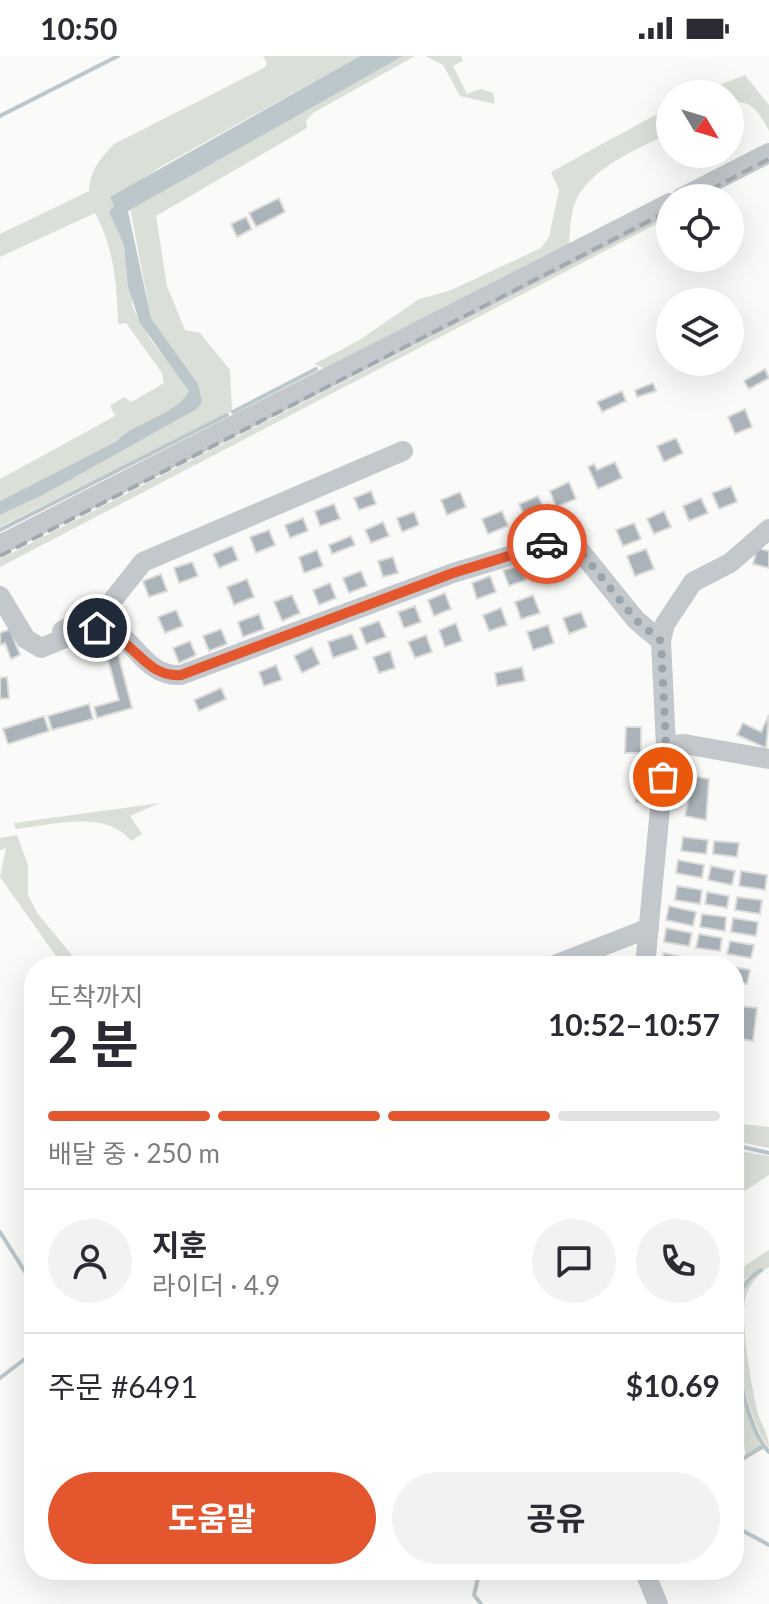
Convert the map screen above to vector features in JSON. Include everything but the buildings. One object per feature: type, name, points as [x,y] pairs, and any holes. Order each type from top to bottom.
[{"type":"street","points":[[708,184],[769,153]]},
{"type":"street","points":[[0,545],[656,210]]},
{"type":"street","points":[[41,648],[63,630],[108,606],[143,562],[403,451]]},
{"type":"street","points":[[646,956],[666,746],[661,641],[665,624],[693,582],[730,563],[769,529]]},
{"type":"street","points":[[41,648],[97,628],[115,633],[151,667],[166,676],[181,675],[453,573],[562,540],[573,542],[636,620],[661,641]]},
{"type":"street","points":[[0,596],[26,639],[41,648]]},
{"type":"street","points":[[666,746],[684,744],[769,759]]},
{"type":"street","points":[[578,956],[649,928]]},
{"type":"street","points":[[648,1580],[658,1604]]},
{"type":"shaded area","points":[[263,56],[360,56],[162,166],[141,180],[109,212],[124,245],[133,308],[150,339],[189,391],[151,423],[124,434],[117,441],[0,501],[0,479],[115,416],[110,406],[124,397],[131,402],[164,383],[162,373],[126,323],[118,324],[110,253],[95,213],[0,257],[0,234],[89,191],[97,165],[114,144],[264,68],[267,64]]},
{"type":"shaded area","points":[[360,56],[403,56],[128,211],[151,318],[198,384],[202,402],[197,409],[43,495],[0,515],[0,501],[117,441],[173,408],[189,391],[140,323],[128,287],[124,245],[109,212],[114,206],[110,197]]},
{"type":"shaded area","points":[[403,56],[415,56],[313,113],[306,121],[307,128],[156,216],[167,286],[185,330],[200,333],[230,370],[232,411],[0,527],[0,515],[43,495],[197,409],[198,384],[151,318],[130,208]]},
{"type":"shaded area","points":[[425,56],[461,56],[463,61],[453,66],[467,94],[480,89],[493,93],[495,104],[460,96],[443,65]]},
{"type":"shaded area","points":[[745,75],[769,105],[769,131],[754,108],[744,103],[744,80],[732,80]]},
{"type":"shaded area","points":[[656,115],[656,140],[606,167],[594,176],[577,198],[569,247],[0,540],[0,534],[323,368],[314,364],[358,341],[419,299],[449,291],[541,248],[549,237],[559,190],[551,172]]},
{"type":"shaded area","points":[[656,220],[656,224],[0,567],[0,559]]},
{"type":"shaded area","points":[[160,803],[130,816],[142,834],[131,841],[121,831],[93,822],[16,829],[14,823]]},
{"type":"shaded area","points":[[17,835],[28,865],[28,895],[38,914],[73,956],[56,956],[0,877],[6,848],[0,850],[0,838]]},
{"type":"shaded area","points":[[744,1124],[769,1127],[769,1148],[744,1143]]},
{"type":"shaded area","points":[[744,1152],[769,1156],[769,1175],[744,1191]]},
{"type":"shaded area","points":[[769,1250],[769,1267],[755,1279],[744,1306],[744,1291],[750,1282],[762,1272],[761,1269],[746,1278],[744,1284],[744,1266]]},
{"type":"shaded area","points":[[744,1320],[758,1414],[769,1448],[753,1417],[744,1383]]},
{"type":"shaded area","points":[[744,1395],[761,1448],[746,1457],[744,1445]]},
{"type":"waterway","points":[[0,116],[118,56]]},
{"type":"waterway","points":[[233,412],[316,369]]},
{"type":"waterway","points":[[0,530],[227,415]]},
{"type":"waterway","points":[[744,1147],[769,1153]]},
{"type":"waterway","points":[[0,1232],[24,1270]]},
{"type":"waterway","points":[[744,1287],[761,1270]]},
{"type":"waterway","points":[[0,1378],[24,1360]]},
{"type":"waterway","points":[[744,1397],[759,1439],[769,1452]]},
{"type":"waterway","points":[[744,1458],[762,1447]]},
{"type":"waterway","points":[[744,1531],[769,1545]]},
{"type":"waterway","points":[[478,1580],[474,1595],[481,1604]]},
{"type":"railway","points":[[721,184],[769,159]]},
{"type":"railway","points":[[0,556],[656,217]]},
{"type":"way so far","points":[[547,544],[562,540],[573,542],[636,620],[661,641],[666,746],[663,777]]},
{"type":"route","points":[[97,628],[115,633],[151,667],[166,676],[181,675],[254,651],[453,573],[547,544]]}]
